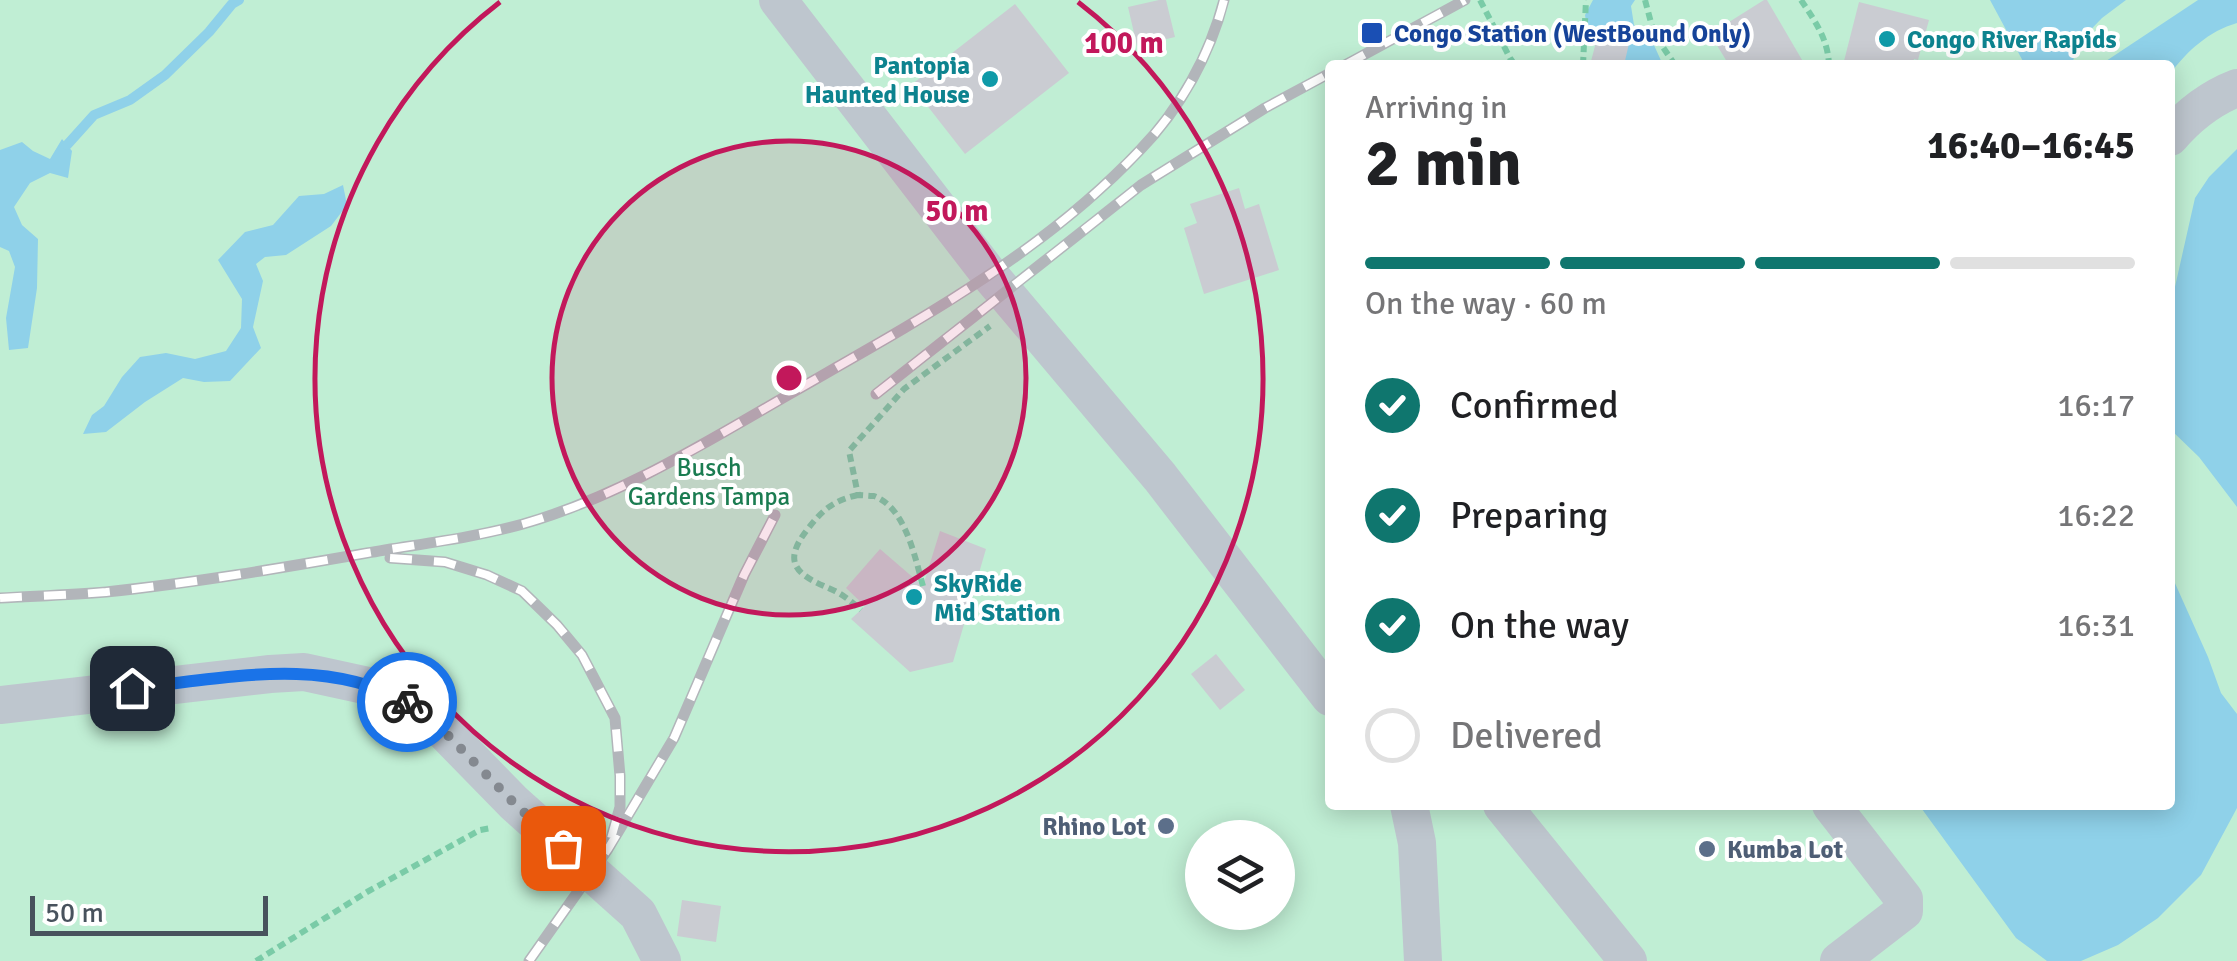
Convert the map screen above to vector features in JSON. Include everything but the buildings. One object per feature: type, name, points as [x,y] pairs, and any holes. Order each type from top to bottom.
[{"type":"lane","points":[[778,0],[1013,305],[1160,477],[1325,691]]},
{"type":"lane","points":[[2175,131],[2210,102],[2237,88]]},
{"type":"lane","points":[[0,704],[304,672],[373,687],[429,716],[546,832],[638,914],[662,961]]},
{"type":"lane","points":[[1409,810],[1417,843],[1423,961]]},
{"type":"lane","points":[[1506,810],[1628,961]]},
{"type":"lane","points":[[1834,810],[1904,899],[1904,911],[1839,961]]},
{"type":"path","points":[[1480,0],[1512,60]]},
{"type":"path","points":[[1583,60],[1586,0]]},
{"type":"path","points":[[1646,0],[1654,34],[1672,60]]},
{"type":"path","points":[[1803,2],[1816,21],[1829,60]]},
{"type":"path","points":[[858,495],[849,451],[904,389],[980,335],[1013,305]]},
{"type":"path","points":[[861,610],[837,592],[804,576],[796,565],[794,552],[804,534],[830,504],[858,495],[874,496],[887,504],[901,520],[922,586]]},
{"type":"path","points":[[256,961],[367,892],[480,830],[514,824],[546,832]]},
{"type":"green space","name":"Busch Gardens Tampa","points":[[0,0],[2237,0],[2237,961],[0,961]]},
{"type":"water","points":[[1593,0],[1635,0],[1631,6],[1634,25],[1653,43],[1661,60],[1616,60],[1587,28],[1585,15]]},
{"type":"water","points":[[1990,0],[2126,0],[2076,45],[2073,60],[2022,60]]},
{"type":"water","points":[[2198,0],[2237,0],[2237,23],[2199,43],[2175,68],[2175,60],[2108,60]]},
{"type":"water","points":[[62,139],[72,151],[68,178],[50,173],[30,183],[14,207],[22,225],[38,239],[37,288],[28,348],[9,350],[6,318],[15,267],[9,251],[0,247],[0,150],[22,142],[50,159]]},
{"type":"water","points":[[2237,149],[2237,507],[2199,457],[2175,434],[2175,287],[2195,198],[2209,177]]},
{"type":"water","points":[[343,185],[347,205],[331,226],[286,255],[265,257],[256,264],[263,281],[253,327],[261,348],[230,381],[183,378],[106,432],[83,434],[92,415],[104,406],[140,357],[166,353],[195,359],[226,351],[241,328],[242,299],[218,260],[245,232],[273,225],[299,196],[324,194]]},
{"type":"water","points":[[2175,583],[2221,693],[2237,714],[2237,808],[2201,875],[2158,918],[2118,945],[2081,961],[2047,961],[2016,938],[1923,810],[2175,810]]},
{"type":"waterway","points":[[67,145],[94,115],[130,100],[165,75],[239,0]]},
{"type":"railway","points":[[0,598],[171,584],[465,537],[558,513],[659,468],[928,314],[1061,223],[1102,188],[1168,117],[1202,61],[1224,0]]},
{"type":"railway","points":[[1354,60],[1465,0]]},
{"type":"railway","points":[[876,394],[1141,185],[1325,76]]},
{"type":"railway","points":[[529,961],[608,849],[674,738],[744,575],[775,515]]},
{"type":"railway","points":[[390,558],[445,562],[522,591],[582,655],[615,718],[620,807],[608,849]]},
{"type":"way so far","points":[[407,702],[429,716],[563,848]]},
{"type":"place","name":"Congo Station (WestBound Only)","points":[[1372,33]]},
{"type":"place","name":"Congo River Rapids","points":[[1887,39]]},
{"type":"place","name":"Pantopia Haunted House","points":[[990,79]]},
{"type":"place","name":"SkyRide Mid Station","points":[[914,597]]},
{"type":"place","name":"Rhino Lot","points":[[1166,826]]},
{"type":"place","name":"Kumba Lot","points":[[1707,849]]},
{"type":"route","points":[[132,688],[304,672],[373,687],[407,702]]}]
